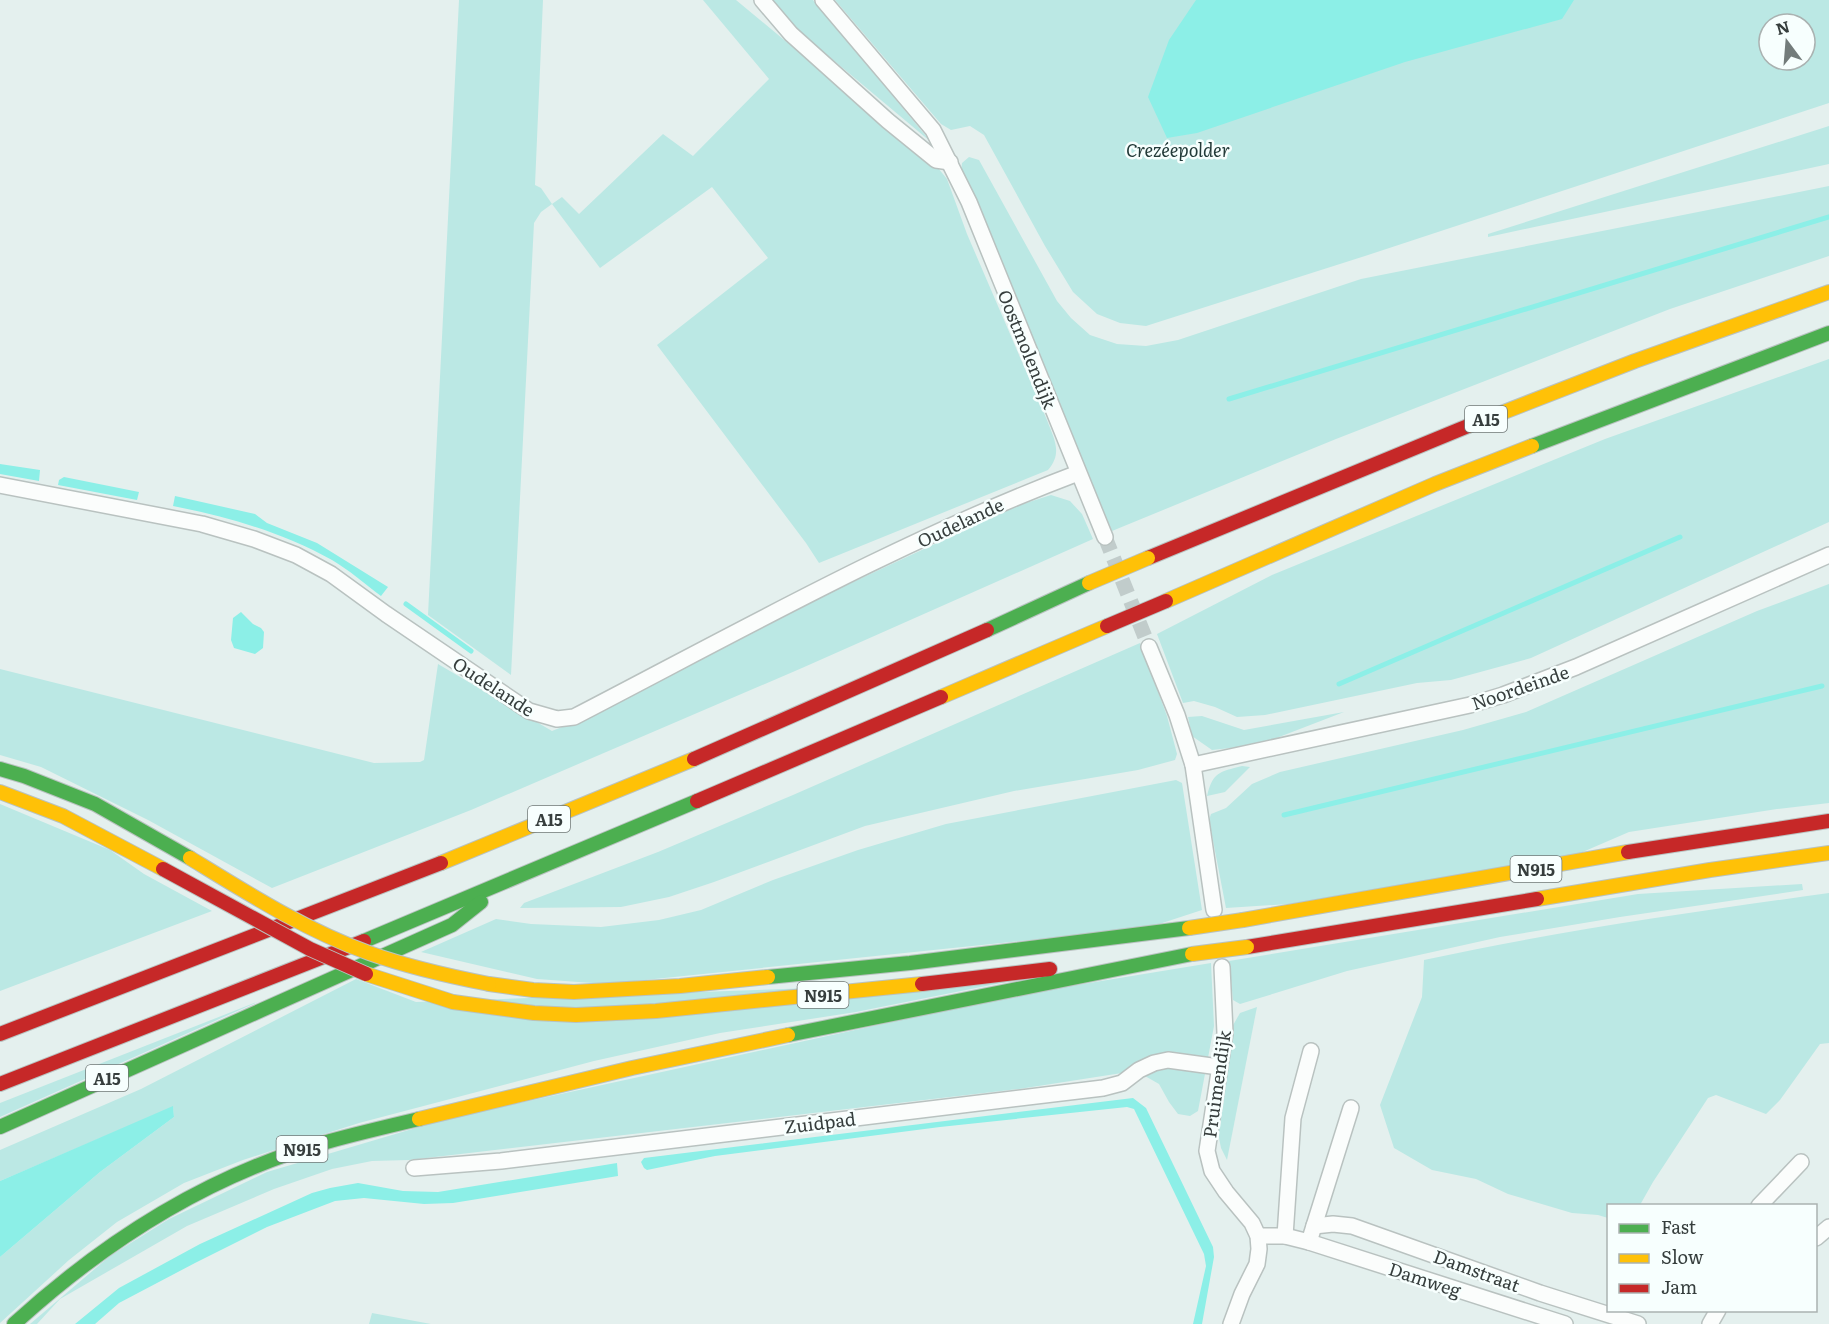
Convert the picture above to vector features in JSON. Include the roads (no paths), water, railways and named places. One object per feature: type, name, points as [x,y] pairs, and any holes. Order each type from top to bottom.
[{"type":"main road","name":"A15","points":[[0,1034],[250,939],[530,828],[809,710],[1148,558],[1469,425],[1635,361],[1829,292]]},
{"type":"main road","name":"A15","points":[[0,1084],[295,969],[503,884],[1435,484],[1829,333]]},
{"type":"main road","name":"N915","points":[[0,769],[94,804],[255,897],[355,948],[412,967],[489,984],[533,990],[574,992],[680,986],[910,963],[1189,928],[1669,845],[1829,821]]},
{"type":"main road","name":"N915","points":[[0,792],[30,801],[103,835],[310,949],[371,976],[453,1002],[534,1013],[576,1015],[656,1011],[836,994],[1247,947],[1710,870],[1829,853]]},
{"type":"main road","name":"A15","points":[[0,1127],[452,926],[503,884]]},
{"type":"main road","name":"N915","points":[[14,1324],[73,1270],[114,1240],[155,1215],[234,1175],[320,1144],[455,1109],[656,1063],[843,1023],[1192,954]]},
{"type":"street","points":[[762,0],[791,34],[888,121],[936,160],[950,162]]},
{"type":"street","name":"Oostmolendijk","points":[[823,0],[933,130],[950,162],[969,202],[1105,537]]},
{"type":"street","name":"Oudelande","points":[[0,485],[202,524],[254,539],[296,555],[331,574],[529,711],[557,719],[574,717],[945,527],[1009,499],[1078,473]]},
{"type":"street","name":"Noordeinde","points":[[1193,765],[1470,705],[1503,695],[1576,667],[1829,555]]},
{"type":"street","points":[[1149,647],[1177,715],[1193,765],[1214,909]]},
{"type":"street","name":"Pruimendijk","points":[[1222,967],[1225,1033],[1207,1150],[1212,1171],[1252,1223],[1258,1236]]},
{"type":"street","points":[[1285,1236],[1293,1118],[1311,1051]]},
{"type":"street","name":"Zuidpad","points":[[414,1168],[501,1161],[1103,1088],[1122,1083],[1139,1070],[1168,1060],[1219,1067]]},
{"type":"street","points":[[1309,1242],[1351,1108]]},
{"type":"street","points":[[1761,1204],[1801,1162]]},
{"type":"street","name":"Damstraat","points":[[1314,1226],[1334,1224],[1352,1226],[1540,1293],[1638,1324]]},
{"type":"street","points":[[1817,1236],[1829,1227]]},
{"type":"street","points":[[1231,1324],[1242,1294],[1257,1264],[1258,1236]]},
{"type":"street","name":"Damweg","points":[[1258,1236],[1285,1236],[1309,1242],[1565,1324]]},
{"type":"water","points":[[1196,0],[1574,0],[1562,19],[1405,62],[1197,133],[1167,138],[1148,97],[1169,40]]},
{"type":"water","points":[[0,464],[40,470],[39,481],[0,474]]},
{"type":"water","points":[[64,477],[139,492],[137,500],[58,485],[59,480]]},
{"type":"water","points":[[175,496],[255,514],[267,523],[317,543],[388,587],[381,596],[338,564],[313,550],[254,527],[173,506]]},
{"type":"water","points":[[241,612],[264,632],[263,648],[255,654],[234,648],[231,640],[233,618]]},
{"type":"water","points":[[1133,1098],[1146,1108],[1213,1247],[1214,1257],[1202,1324],[1193,1324],[1206,1266],[1204,1254],[1134,1109],[1127,1107],[940,1127],[715,1156],[647,1170],[641,1162],[644,1158]]},
{"type":"water","points":[[173,1106],[174,1117],[100,1172],[0,1257],[0,1181]]},
{"type":"water","points":[[617,1163],[618,1176],[453,1203],[424,1204],[364,1198],[335,1201],[267,1227],[195,1263],[119,1303],[95,1324],[75,1324],[119,1288],[200,1244],[312,1193],[358,1183],[403,1191],[438,1192]]},
{"type":"waterway","points":[[1229,399],[1829,217]]},
{"type":"waterway","points":[[1339,684],[1680,537]]},
{"type":"waterway","points":[[406,604],[471,651]]},
{"type":"waterway","points":[[1284,815],[1822,686]]},
{"type":"tunnel","points":[[1105,537],[1149,647]]},
{"type":"park label","name":"Crezéepolder","points":[[1178,149]]}]
